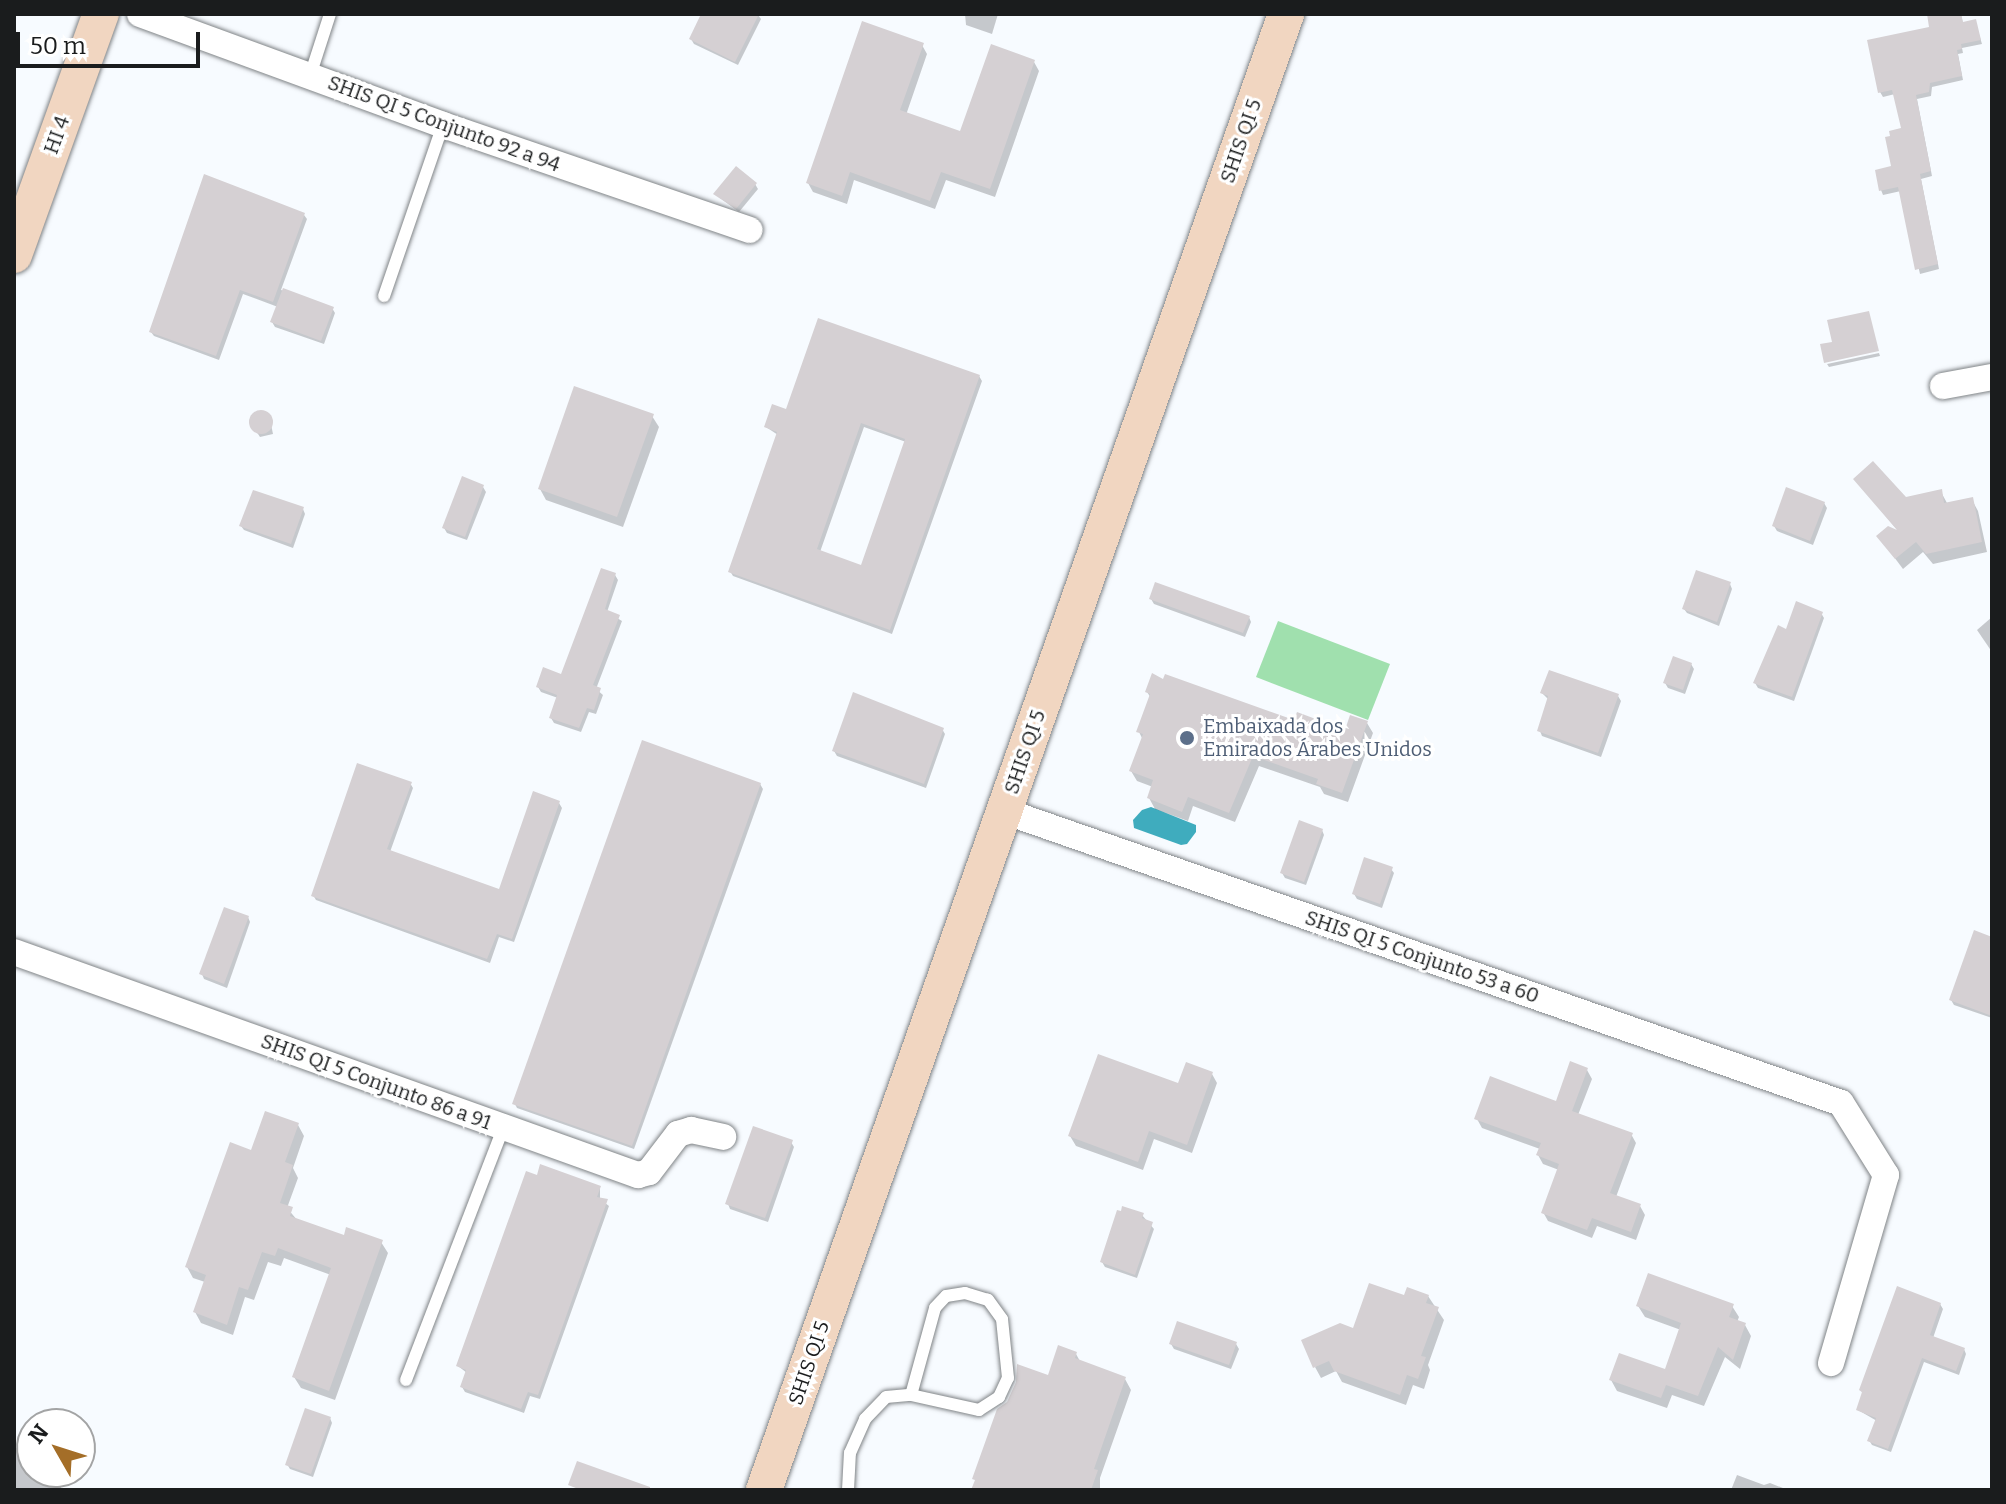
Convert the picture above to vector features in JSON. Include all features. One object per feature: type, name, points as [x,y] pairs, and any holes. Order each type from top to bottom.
[{"type":"street","name":"HI 4","points":[[14,255],[101,14]]},
{"type":"street","name":"SHIS QI 5 Conjunto 92 a 94","points":[[140,14],[443,125],[749,230]]},
{"type":"street","name":"SHIS QI 5","points":[[764,1490],[1286,14]]},
{"type":"street","points":[[1943,386],[1992,377]]},
{"type":"street","name":"SHIS QI 5 Conjunto 53 a 60","points":[[1004,811],[1841,1103],[1886,1175],[1831,1363]]},
{"type":"street","name":"SHIS QI 5 Conjunto 86 a 91","points":[[14,952],[638,1175],[649,1172],[678,1134],[691,1130],[723,1137]]},
{"type":"lane","points":[[310,76],[330,14]]},
{"type":"lane","points":[[384,296],[443,125]]},
{"type":"lane","points":[[406,1380],[503,1128]]},
{"type":"lane","points":[[848,1490],[850,1453],[865,1419],[886,1397],[911,1395],[979,1410],[999,1397],[1008,1378],[1002,1319],[988,1300],[965,1293],[946,1296],[935,1308],[911,1395]]},
{"type":"green space","points":[[1278,621],[1390,664],[1368,720],[1256,677]]},
{"type":"water","points":[[1151,807],[1196,825],[1196,832],[1187,844],[1181,845],[1134,828],[1133,820],[1142,810]]},
{"type":"building","points":[[701,14],[759,14],[735,62],[689,39]]},
{"type":"building","points":[[1927,14],[1961,14],[1963,22],[1976,19],[1981,40],[1961,44],[1962,49],[1957,50],[1962,76],[1930,83],[1929,92],[1916,95],[1931,171],[1920,174],[1938,264],[1915,270],[1898,187],[1879,191],[1875,170],[1891,166],[1885,137],[1890,136],[1889,131],[1901,128],[1892,90],[1878,93],[1867,40],[1929,27]]},
{"type":"building","points":[[862,21],[924,43],[900,110],[960,131],[991,44],[1035,60],[990,189],[941,172],[930,201],[850,172],[842,196],[806,183]]},
{"type":"building","points":[[736,166],[757,183],[736,209],[713,194]]},
{"type":"building","points":[[204,174],[305,213],[273,302],[240,290],[216,356],[149,332]]},
{"type":"building","points":[[283,288],[334,307],[321,341],[270,322]]},
{"type":"building","points":[[1869,311],[1879,351],[1824,363],[1820,344],[1832,342],[1827,320]]},
{"type":"building","points":[[818,318],[980,375],[890,630],[728,572],[777,432],[764,427],[772,404],[786,409]],"holes":[[[861,423],[905,439],[861,565],[817,549]]]},
{"type":"building","points":[[574,386],[654,414],[617,517],[538,489]]},
{"type":"building","points":[[261,410],[269,414],[273,422],[269,430],[261,434],[253,430],[249,422],[253,414]]},
{"type":"building","points":[[1873,461],[1906,497],[1942,489],[1944,503],[1973,497],[1982,542],[1926,554],[1916,542],[1895,559],[1876,536],[1888,526],[1897,530],[1853,479]]},
{"type":"building","points":[[462,476],[484,485],[465,537],[442,528]]},
{"type":"building","points":[[1786,487],[1825,502],[1810,541],[1772,526]]},
{"type":"building","points":[[253,490],[304,507],[291,544],[239,526]]},
{"type":"building","points":[[601,568],[616,573],[605,609],[620,615],[593,685],[601,688],[594,710],[587,708],[579,728],[549,718],[557,695],[536,687],[543,667],[561,674]]},
{"type":"building","points":[[1696,570],[1731,582],[1717,622],[1682,609]]},
{"type":"building","points":[[1155,582],[1250,616],[1243,633],[1149,599]]},
{"type":"building","points":[[1796,601],[1823,612],[1792,697],[1753,683],[1778,625],[1786,629]]},
{"type":"building","points":[[1673,656],[1692,663],[1683,690],[1663,683]]},
{"type":"building","points":[[1549,670],[1619,694],[1598,753],[1537,731],[1548,696],[1540,693]]},
{"type":"building","points":[[1152,673],[1163,679],[1165,674],[1294,720],[1297,712],[1345,730],[1350,715],[1368,721],[1342,793],[1316,784],[1318,779],[1253,756],[1229,813],[1188,797],[1182,812],[1147,798],[1153,780],[1129,771],[1143,734],[1136,732],[1150,694],[1145,692]]},
{"type":"building","points":[[853,692],[944,728],[924,784],[832,751]]},
{"type":"building","points":[[642,740],[761,783],[632,1146],[512,1104]]},
{"type":"building","points":[[357,763],[412,782],[387,849],[499,889],[533,791],[560,801],[512,939],[497,934],[487,959],[311,896]]},
{"type":"building","points":[[1299,820],[1323,829],[1304,882],[1280,873]]},
{"type":"building","points":[[1364,857],[1393,867],[1380,904],[1352,894]]},
{"type":"building","points":[[224,907],[249,916],[224,984],[199,974]]},
{"type":"building","points":[[1974,930],[1992,937],[1992,1016],[1949,1000]]},
{"type":"building","points":[[1098,1054],[1178,1083],[1186,1062],[1213,1072],[1187,1145],[1149,1131],[1138,1162],[1068,1136]]},
{"type":"building","points":[[1570,1061],[1588,1068],[1572,1111],[1633,1133],[1610,1193],[1641,1204],[1631,1232],[1592,1218],[1587,1230],[1541,1213],[1559,1164],[1536,1155],[1541,1143],[1474,1119],[1490,1076],[1556,1101]]},
{"type":"building","points":[[265,1111],[299,1123],[285,1162],[293,1165],[280,1203],[293,1207],[290,1216],[344,1235],[346,1227],[383,1240],[329,1391],[292,1377],[331,1268],[278,1248],[275,1256],[262,1252],[248,1290],[239,1287],[227,1325],[193,1312],[206,1275],[185,1267],[230,1142],[251,1150]]},
{"type":"building","points":[[753,1126],[793,1140],[765,1218],[725,1204]]},
{"type":"building","points":[[540,1164],[601,1186],[597,1197],[608,1199],[538,1395],[528,1392],[521,1409],[460,1387],[466,1370],[456,1366],[526,1171],[537,1175]]},
{"type":"building","points":[[1122,1206],[1144,1213],[1142,1218],[1153,1222],[1135,1275],[1100,1262],[1117,1210],[1121,1211]]},
{"type":"building","points":[[1648,1273],[1734,1304],[1729,1317],[1746,1323],[1733,1360],[1718,1347],[1698,1396],[1666,1385],[1661,1398],[1609,1380],[1619,1353],[1665,1369],[1681,1323],[1636,1306]]},
{"type":"building","points":[[1369,1283],[1404,1295],[1407,1287],[1429,1295],[1426,1303],[1439,1307],[1421,1356],[1426,1357],[1418,1379],[1407,1375],[1400,1395],[1334,1371],[1329,1361],[1313,1368],[1301,1340],[1340,1323],[1353,1328]]},
{"type":"building","points":[[1897,1286],[1941,1303],[1930,1335],[1965,1348],[1956,1371],[1922,1358],[1888,1449],[1867,1441],[1876,1418],[1856,1410],[1862,1392],[1859,1390]]},
{"type":"building","points":[[1177,1321],[1237,1342],[1229,1365],[1169,1344]]},
{"type":"building","points":[[1058,1345],[1077,1352],[1075,1358],[1126,1377],[1094,1469],[1098,1470],[1091,1490],[971,1490],[975,1480],[972,1479],[997,1409],[1007,1402],[1016,1382],[1017,1364],[1048,1375]]},
{"type":"building","points":[[305,1408],[331,1417],[311,1474],[285,1465]]},
{"type":"building","points":[[577,1461],[650,1487],[650,1490],[581,1490],[568,1485]]},
{"type":"place","name":"Embaixada dos Emirados Árabes Unidos","points":[[1187,738]]}]
